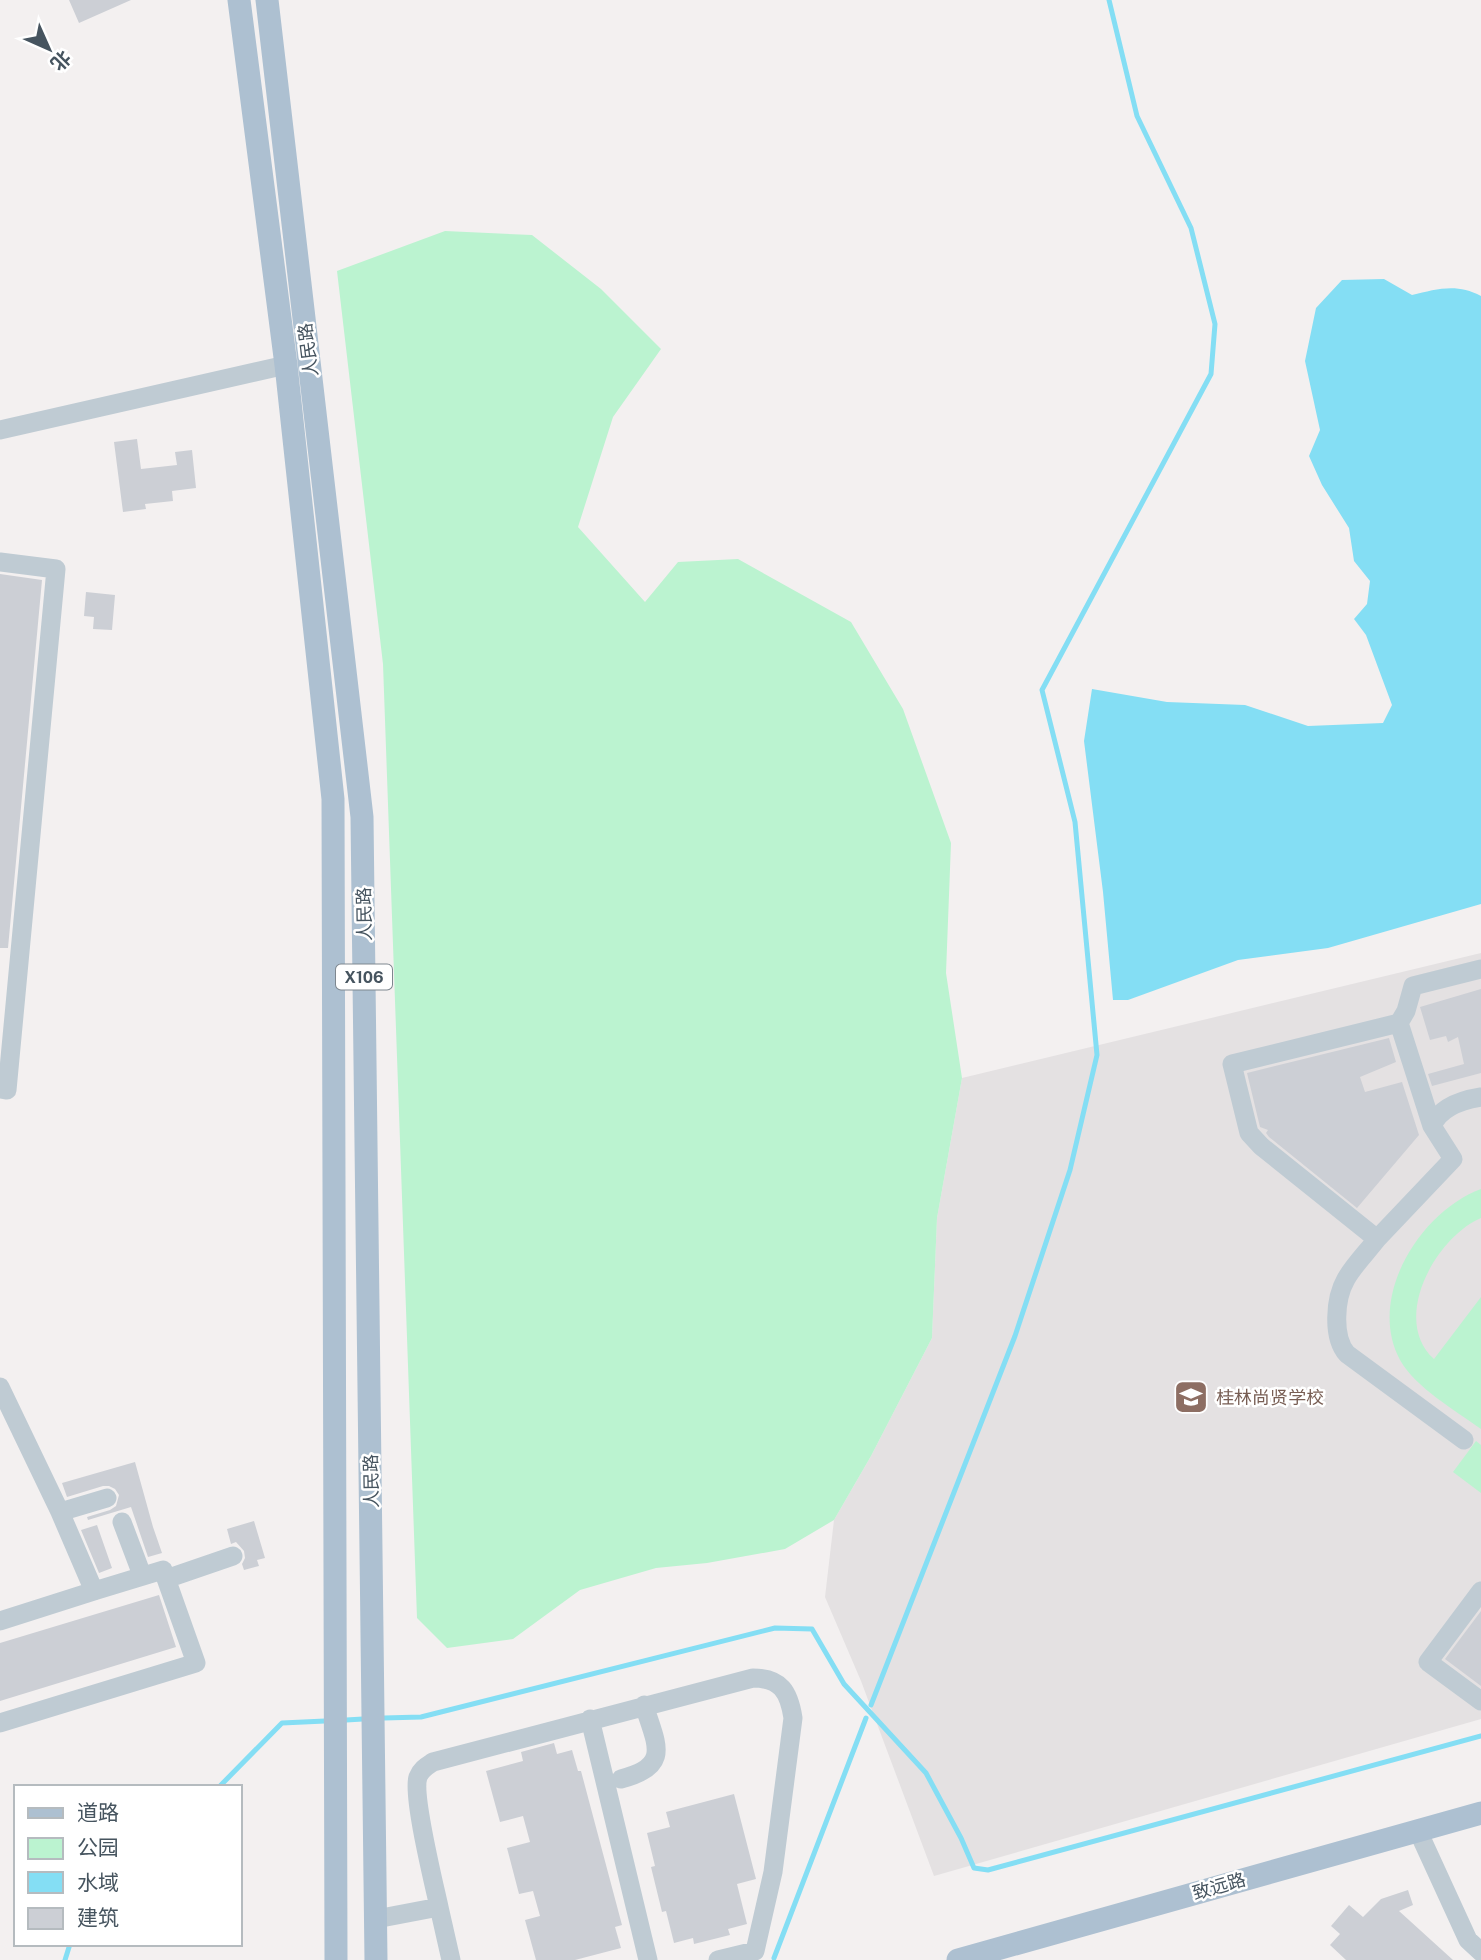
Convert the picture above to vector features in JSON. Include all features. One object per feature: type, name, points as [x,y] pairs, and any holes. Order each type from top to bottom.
[{"type":"main road","name":"人民路","points":[[239,0],[286,366],[333,799],[336,1960]]},
{"type":"main road","name":"人民路","points":[[267,0],[362,817],[376,1960]]},
{"type":"main road","name":"致远路","points":[[958,1960],[1481,1813]]},
{"type":"street","points":[[0,430],[286,366]]},
{"type":"street","points":[[0,562],[56,569],[7,1090],[0,1089]]},
{"type":"street","points":[[1377,1239],[1261,1146],[1249,1133],[1232,1064],[1399,1023],[1406,1011],[1413,986],[1481,969]]},
{"type":"street","points":[[1399,1023],[1432,1126],[1453,1159],[1377,1239],[1348,1276],[1343,1286],[1337,1331],[1340,1345],[1347,1354],[1464,1440]]},
{"type":"street","points":[[1432,1126],[1444,1110],[1464,1100],[1481,1097]]},
{"type":"street","points":[[0,1387],[60,1512],[94,1591]]},
{"type":"street","points":[[60,1512],[107,1498]]},
{"type":"street","points":[[122,1522],[142,1575]]},
{"type":"street","points":[[166,1579],[233,1556]]},
{"type":"street","points":[[0,1621],[163,1570],[196,1663],[0,1723]]},
{"type":"street","points":[[1481,1591],[1428,1662],[1481,1701]]},
{"type":"street","points":[[450,1960],[419,1807],[417,1782],[420,1772],[437,1760],[643,1705],[753,1678],[766,1679],[785,1690],[793,1718],[773,1872],[755,1951],[719,1960]]},
{"type":"street","points":[[621,1779],[644,1772],[657,1752],[643,1705]]},
{"type":"street","points":[[590,1719],[648,1960]]},
{"type":"street","points":[[1418,1831],[1468,1940],[1481,1952]]},
{"type":"street","points":[[376,1919],[439,1908]]},
{"type":"shaded area","name":"桂林尚贤学校","points":[[1481,953],[1481,1719],[934,1876],[861,1681],[825,1597],[834,1520],[871,1456],[932,1338],[937,1218],[962,1078]]},
{"type":"green space","points":[[445,231],[532,235],[601,289],[661,349],[613,417],[578,527],[645,602],[678,562],[738,559],[851,622],[903,709],[951,843],[946,973],[962,1078],[937,1218],[932,1338],[871,1456],[834,1520],[785,1549],[707,1563],[656,1568],[580,1590],[513,1639],[447,1648],[417,1618],[383,664],[337,271]]},
{"type":"green space","points":[[1481,1189],[1481,1218],[1448,1242],[1435,1260],[1424,1281],[1416,1323],[1422,1342],[1434,1359],[1481,1297],[1481,1429],[1437,1398],[1407,1370],[1400,1360],[1391,1335],[1390,1310],[1395,1284],[1405,1259],[1420,1236],[1438,1216],[1459,1200]]},
{"type":"green space","points":[[1476,1441],[1481,1445],[1481,1493],[1453,1472]]},
{"type":"water","points":[[1384,279],[1412,295],[1455,288],[1481,296],[1481,904],[1328,948],[1238,960],[1128,1000],[1113,1000],[1084,741],[1092,689],[1167,702],[1245,705],[1308,726],[1383,723],[1392,705],[1366,635],[1354,619],[1367,604],[1370,581],[1354,561],[1349,528],[1322,485],[1309,456],[1320,430],[1305,361],[1316,308],[1342,280]]},
{"type":"building","points":[[69,0],[131,0],[79,23]]},
{"type":"building","points":[[137,439],[141,469],[177,465],[175,452],[192,450],[196,488],[172,491],[173,501],[145,504],[146,509],[123,512],[114,442]]},
{"type":"building","points":[[0,574],[42,580],[8,948],[0,948]]},
{"type":"building","points":[[86,592],[115,595],[112,630],[93,629],[94,617],[84,616]]},
{"type":"building","points":[[1481,989],[1481,1073],[1432,1086],[1428,1074],[1464,1064],[1458,1037],[1448,1042],[1446,1036],[1430,1040],[1420,1007]]},
{"type":"building","points":[[1389,1038],[1396,1062],[1360,1077],[1365,1092],[1402,1082],[1419,1135],[1357,1208],[1269,1137],[1266,1133],[1268,1130],[1260,1127],[1247,1073]]},
{"type":"building","points":[[135,1462],[162,1553],[148,1557],[131,1507],[88,1520],[87,1517],[116,1506],[119,1495],[115,1489],[103,1486],[67,1497],[62,1483]]},
{"type":"building","points":[[254,1521],[265,1558],[257,1560],[259,1566],[244,1570],[244,1551],[236,1542],[231,1544],[227,1529]]},
{"type":"building","points":[[97,1525],[112,1568],[99,1573],[81,1530]]},
{"type":"building","points":[[159,1595],[176,1647],[0,1701],[0,1643]]},
{"type":"building","points":[[1481,1611],[1481,1686],[1445,1659]]},
{"type":"building","points":[[554,1743],[557,1754],[572,1750],[578,1771],[581,1771],[622,1925],[615,1927],[621,1948],[575,1960],[536,1960],[525,1920],[540,1916],[533,1891],[519,1894],[507,1848],[530,1842],[523,1816],[500,1822],[486,1771],[523,1761],[521,1752]]},
{"type":"building","points":[[734,1794],[756,1879],[737,1884],[747,1924],[728,1929],[730,1935],[694,1944],[693,1938],[674,1943],[666,1911],[662,1912],[651,1867],[655,1866],[647,1833],[670,1827],[666,1812]]},
{"type":"building","points":[[1408,1890],[1413,1905],[1399,1911],[1453,1960],[1346,1960],[1330,1945],[1340,1934],[1331,1926],[1349,1905],[1363,1917],[1381,1899]]},
{"type":"waterway","points":[[871,1705],[1015,1336],[1070,1170],[1097,1055],[1075,822],[1042,690],[1211,374],[1215,324],[1191,228],[1137,116],[1109,0]]},
{"type":"waterway","points":[[384,1718],[421,1717],[775,1628],[812,1629],[844,1684],[926,1773],[974,1868],[988,1870],[1481,1736]]},
{"type":"waterway","points":[[774,1958],[866,1718]]},
{"type":"waterway","points":[[346,1720],[363,1719]]},
{"type":"waterway","points":[[221,1785],[282,1723],[325,1721]]},
{"type":"waterway","points":[[65,1960],[69,1946]]},
{"type":"place","name":"桂林尚贤学校","points":[[1191,1397]]}]
